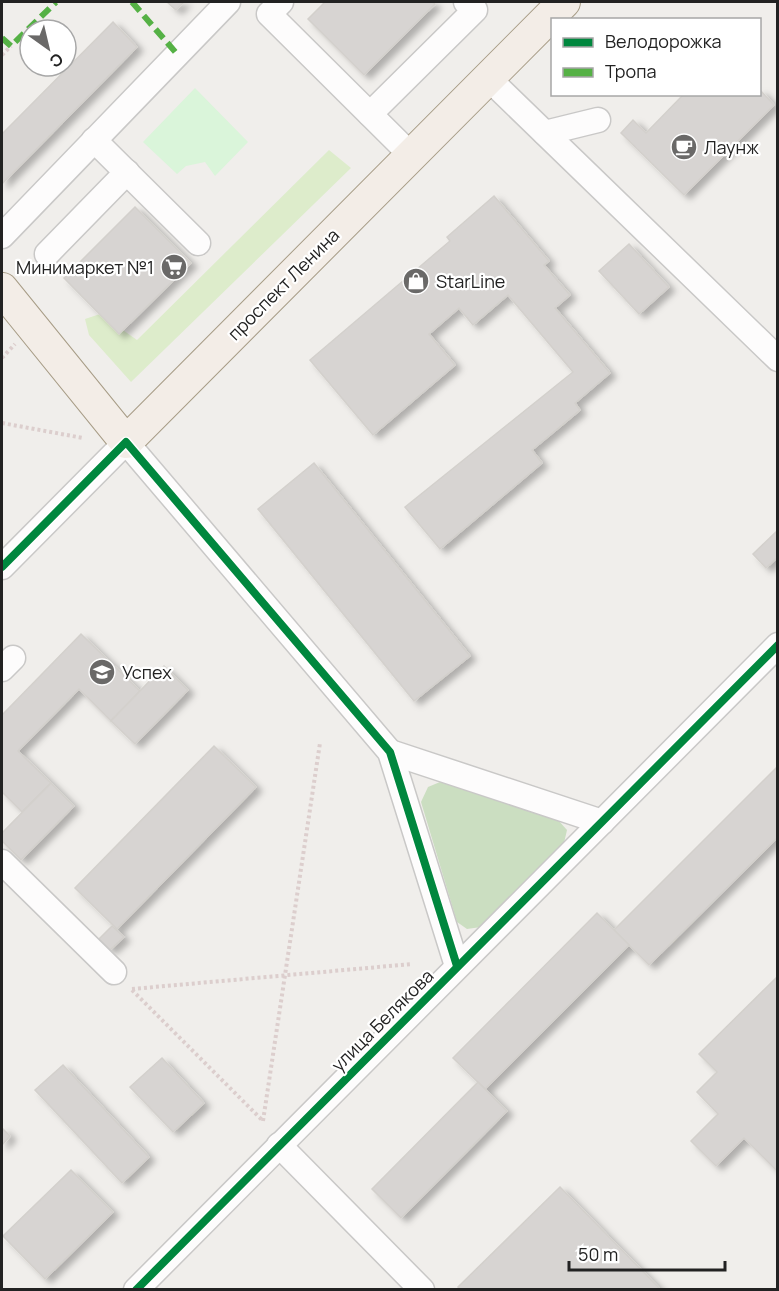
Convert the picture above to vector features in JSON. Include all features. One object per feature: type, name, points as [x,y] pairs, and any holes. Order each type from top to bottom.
[{"type":"main road","name":"проспект Ленина","points":[[126,442],[564,2]]},
{"type":"main road","points":[[2,289],[126,442]]},
{"type":"street","points":[[2,236],[228,2]]},
{"type":"street","points":[[281,2],[269,14],[411,155]]},
{"type":"street","points":[[370,114],[475,10],[466,2]]},
{"type":"street","points":[[488,78],[777,359]]},
{"type":"street","points":[[545,133],[598,120]]},
{"type":"street","points":[[94,140],[198,243]]},
{"type":"street","points":[[47,254],[127,172]]},
{"type":"street","points":[[126,442],[390,752],[458,966]]},
{"type":"street","name":"проспект Ленина","points":[[2,567],[126,442]]},
{"type":"street","name":"улица Белякова","points":[[136,1290],[777,645]]},
{"type":"street","points":[[390,752],[602,822]]},
{"type":"street","points":[[2,862],[114,972]]},
{"type":"street","points":[[279,1145],[422,1290]]},
{"type":"path","points":[[2,55],[11,46]]},
{"type":"path","points":[[2,358],[10,349]]},
{"type":"path","points":[[2,423],[83,438]]},
{"type":"path","points":[[320,743],[285,975],[263,1121],[132,989],[285,975],[412,964]]},
{"type":"green space","points":[[195,88],[248,142],[215,176],[205,162],[186,166],[177,174],[143,142]]},
{"type":"green space","points":[[329,150],[351,168],[131,382],[89,335],[85,319],[100,314],[137,340]]},
{"type":"green space","points":[[440,782],[558,820],[567,830],[564,843],[481,927],[467,929],[457,922],[421,802],[428,787]]},
{"type":"building","points":[[167,2],[184,2],[176,10]]},
{"type":"building","points":[[325,2],[432,2],[435,4],[364,75],[308,19]]},
{"type":"building","points":[[113,22],[137,47],[2,184],[2,134],[58,78],[78,78],[78,57]]},
{"type":"building","points":[[761,91],[774,105],[684,195],[621,133],[633,120],[646,133],[682,96],[761,96]]},
{"type":"building","points":[[494,196],[549,261],[544,265],[570,295],[555,308],[610,373],[575,403],[580,410],[532,450],[542,463],[440,549],[405,507],[573,372],[508,295],[473,325],[459,308],[429,334],[455,365],[373,435],[310,360],[450,241],[447,237]]},
{"type":"building","points":[[135,207],[191,263],[119,334],[64,278]]},
{"type":"building","points":[[629,244],[669,287],[639,314],[599,271]]},
{"type":"building","points":[[314,463],[470,656],[414,701],[258,509]]},
{"type":"building","points":[[778,530],[778,557],[766,568],[753,554]]},
{"type":"building","points":[[81,634],[140,691],[111,721],[79,689],[18,751],[51,783],[22,812],[2,792],[2,715]]},
{"type":"building","points":[[164,666],[188,690],[135,744],[111,721]]},
{"type":"building","points":[[214,746],[256,787],[117,929],[75,888]]},
{"type":"building","points":[[778,766],[778,837],[649,965],[614,930]]},
{"type":"building","points":[[51,783],[74,806],[21,860],[2,841],[2,833]]},
{"type":"building","points":[[597,913],[629,945],[485,1089],[453,1058]]},
{"type":"building","points":[[112,926],[124,937],[110,950],[99,939]]},
{"type":"building","points":[[778,976],[778,1172],[744,1138],[716,1166],[691,1141],[718,1114],[697,1092],[717,1072],[699,1054]]},
{"type":"building","points":[[162,1058],[204,1103],[173,1132],[130,1087]]},
{"type":"building","points":[[63,1065],[149,1157],[122,1183],[35,1090]]},
{"type":"building","points":[[478,1082],[507,1111],[401,1218],[372,1189]]},
{"type":"building","points":[[2,1128],[10,1136],[2,1145]]},
{"type":"building","points":[[71,1170],[113,1212],[45,1279],[3,1236]]},
{"type":"building","points":[[560,1187],[661,1290],[461,1290],[458,1287]]},
{"type":"marked path","points":[[2,38],[11,46],[56,2]]},
{"type":"marked path","points":[[132,2],[177,54]]},
{"type":"cycle path","points":[[2,567],[126,442],[390,752],[457,966]]},
{"type":"cycle path","points":[[136,1290],[778,645]]},
{"type":"place","name":"Лаунж","points":[[684,147]]},
{"type":"place","name":"Минимаркет №1","points":[[174,267]]},
{"type":"place","name":"StarLine","points":[[416,281]]},
{"type":"place","name":"Успех","points":[[102,672]]}]
